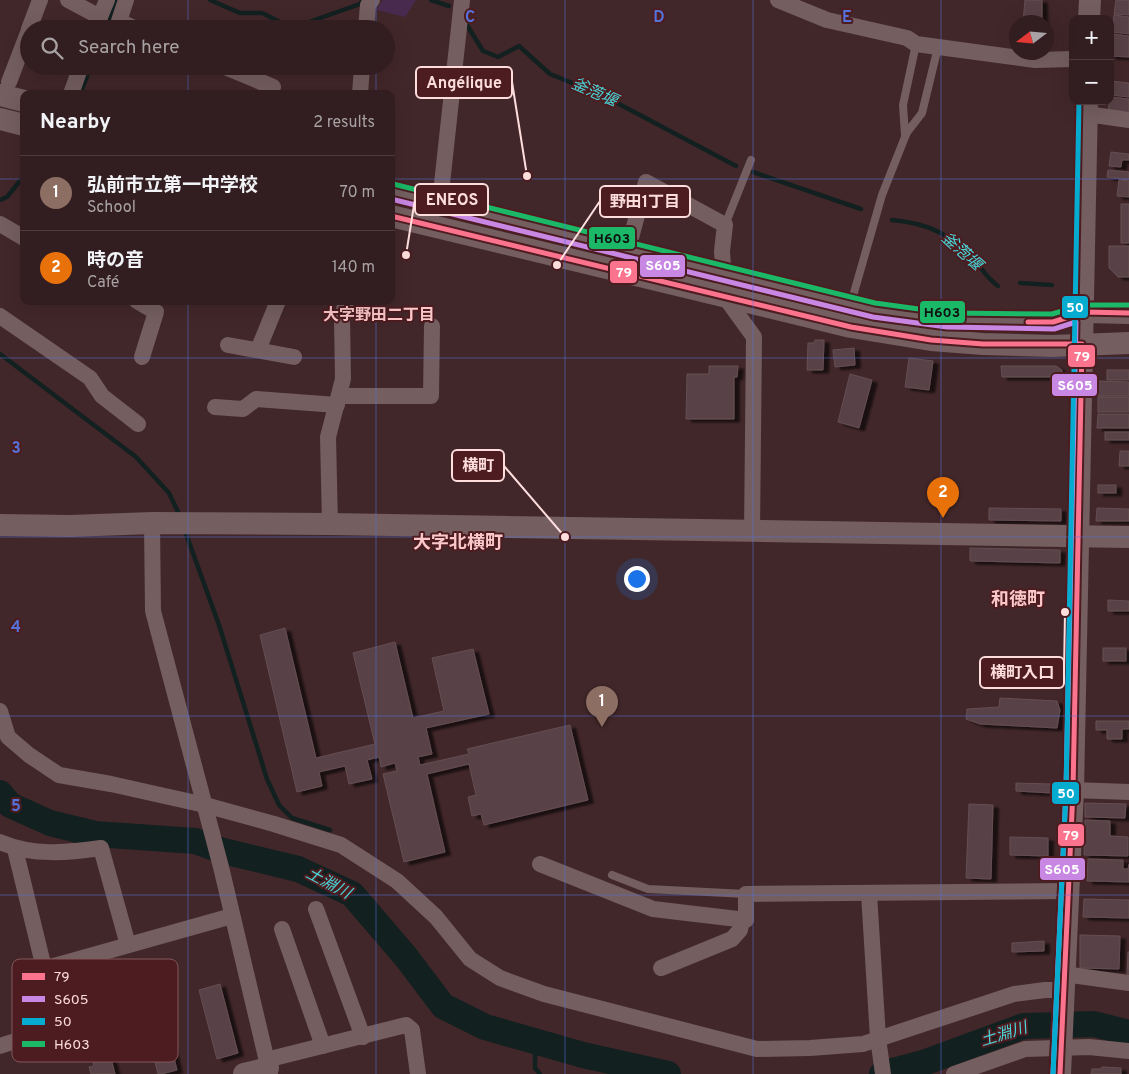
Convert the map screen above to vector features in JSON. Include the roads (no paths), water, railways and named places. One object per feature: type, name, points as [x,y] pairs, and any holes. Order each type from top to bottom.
[{"type":"street","points":[[32,20],[40,0]]},
{"type":"street","points":[[68,0],[93,20]]},
{"type":"street","points":[[98,20],[107,0]]},
{"type":"street","points":[[119,20],[126,0]]},
{"type":"street","points":[[367,20],[368,5],[372,0]]},
{"type":"street","points":[[440,202],[462,0]]},
{"type":"street","points":[[778,0],[827,20],[908,38],[916,44],[1035,60],[1069,59]]},
{"type":"street","points":[[1089,15],[1090,0]]},
{"type":"street","points":[[20,51],[5,88],[20,98]]},
{"type":"street","points":[[73,90],[78,75]]},
{"type":"street","points":[[244,75],[273,88],[272,90]]},
{"type":"street","points":[[360,90],[361,75]]},
{"type":"street","points":[[1060,1074],[1073,790],[1087,108],[1129,120]]},
{"type":"street","points":[[0,119],[20,124]]},
{"type":"street","points":[[628,249],[646,182],[725,225],[722,251],[725,297],[754,337],[752,532]]},
{"type":"street","points":[[395,193],[440,202],[850,305],[947,320],[1053,322],[1084,312],[1129,313]]},
{"type":"street","points":[[395,217],[851,327],[931,340],[992,344],[1129,343]]},
{"type":"street","points":[[0,224],[20,236]]},
{"type":"street","points":[[142,357],[156,312],[144,305]]},
{"type":"street","points":[[258,350],[276,305]]},
{"type":"street","points":[[330,524],[328,437],[343,379],[342,319],[345,305]]},
{"type":"street","points":[[0,316],[90,378],[102,396],[138,424]]},
{"type":"street","points":[[215,407],[243,409],[256,399],[338,401],[431,396],[432,326]]},
{"type":"street","points":[[228,345],[294,356]]},
{"type":"street","points":[[0,525],[70,526],[152,523],[330,524],[1129,537]]},
{"type":"street","points":[[152,523],[153,611],[205,805],[268,1067]]},
{"type":"street","points":[[0,711],[8,736],[29,755],[59,775],[111,784],[205,805],[341,845],[397,881],[436,917],[470,959],[500,978],[526,988],[757,1048],[879,1045],[985,1002],[1014,994],[1045,990],[1063,991],[1129,983]]},
{"type":"street","points":[[1073,790],[1129,792]]},
{"type":"street","points":[[0,842],[16,849],[63,854],[101,848],[128,945]]},
{"type":"street","points":[[16,849],[42,959]]},
{"type":"street","points":[[540,864],[653,909],[742,920],[746,920],[746,894],[1067,891]]},
{"type":"street","points":[[869,894],[879,1045],[883,1074]]},
{"type":"street","points":[[316,909],[363,1037]]},
{"type":"street","points":[[77,959],[232,916]]},
{"type":"street","points":[[661,968],[732,939],[740,930],[742,920]]},
{"type":"street","points":[[282,928],[323,1046]]},
{"type":"street","points":[[244,1074],[323,1046],[406,1026],[412,1030],[418,1074]]},
{"type":"street","points":[[0,1046],[12,1042]]},
{"type":"street","points":[[954,1074],[1024,1048],[1089,1047],[1129,1051]]},
{"type":"lane","points":[[907,132],[905,135],[903,105],[916,44]]},
{"type":"lane","points":[[850,305],[882,195],[907,132],[922,113],[938,47]]},
{"type":"lane","points":[[725,225],[751,160]]},
{"type":"lane","points":[[612,875],[648,889],[746,894]]},
{"type":"waterway","points":[[108,20],[116,0]]},
{"type":"waterway","name":"釜萢堰","points":[[210,0],[240,13],[262,13],[276,20]]},
{"type":"waterway","name":"釜萢堰","points":[[315,20],[360,4],[363,0]]},
{"type":"waterway","name":"釜萢堰","points":[[431,0],[449,6]]},
{"type":"waterway","name":"釜萢堰","points":[[467,25],[483,51],[498,57],[519,46],[550,74],[604,96],[736,166]]},
{"type":"waterway","points":[[82,90],[87,75]]},
{"type":"waterway","name":"釜萢堰","points":[[753,172],[861,209]]},
{"type":"waterway","points":[[0,200],[7,197],[20,181]]},
{"type":"waterway","name":"釜萢堰","points":[[892,220],[917,224],[949,238],[968,253],[998,286]]},
{"type":"waterway","name":"釜萢堰","points":[[1020,283],[1052,285]]},
{"type":"waterway","points":[[0,354],[136,457],[169,493],[180,516]]},
{"type":"waterway","points":[[185,531],[219,625],[267,779],[279,805],[292,818],[330,830]]},
{"type":"waterway","name":"土淵川","points":[[0,793],[10,805],[50,823],[95,834],[195,841],[223,851],[298,869],[352,894],[406,957],[443,1006],[485,1027],[583,1055],[668,1074]]},
{"type":"waterway","name":"土淵川","points":[[882,1074],[926,1062],[1024,1026],[1094,1024],[1129,1033]]},
{"type":"waterway","points":[[535,1041],[535,1068],[540,1074]]},
{"type":"place","name":"Angélique","points":[[527,176]]},
{"type":"place","name":"ENEOS","points":[[406,255]]},
{"type":"place","name":"野田1丁目","points":[[557,265]]},
{"type":"place","name":"時の音","points":[[943,518]]},
{"type":"place","name":"横町","points":[[565,537]]},
{"type":"place","name":"横町入口","points":[[1065,612]]},
{"type":"place","name":"弘前市立第一中学校","points":[[602,727]]},
{"type":"district","name":"大字野田二丁目","points":[[379,316]]},
{"type":"district","name":"大字北横町","points":[[458,543]]},
{"type":"district","name":"和徳町","points":[[1018,600]]}]
